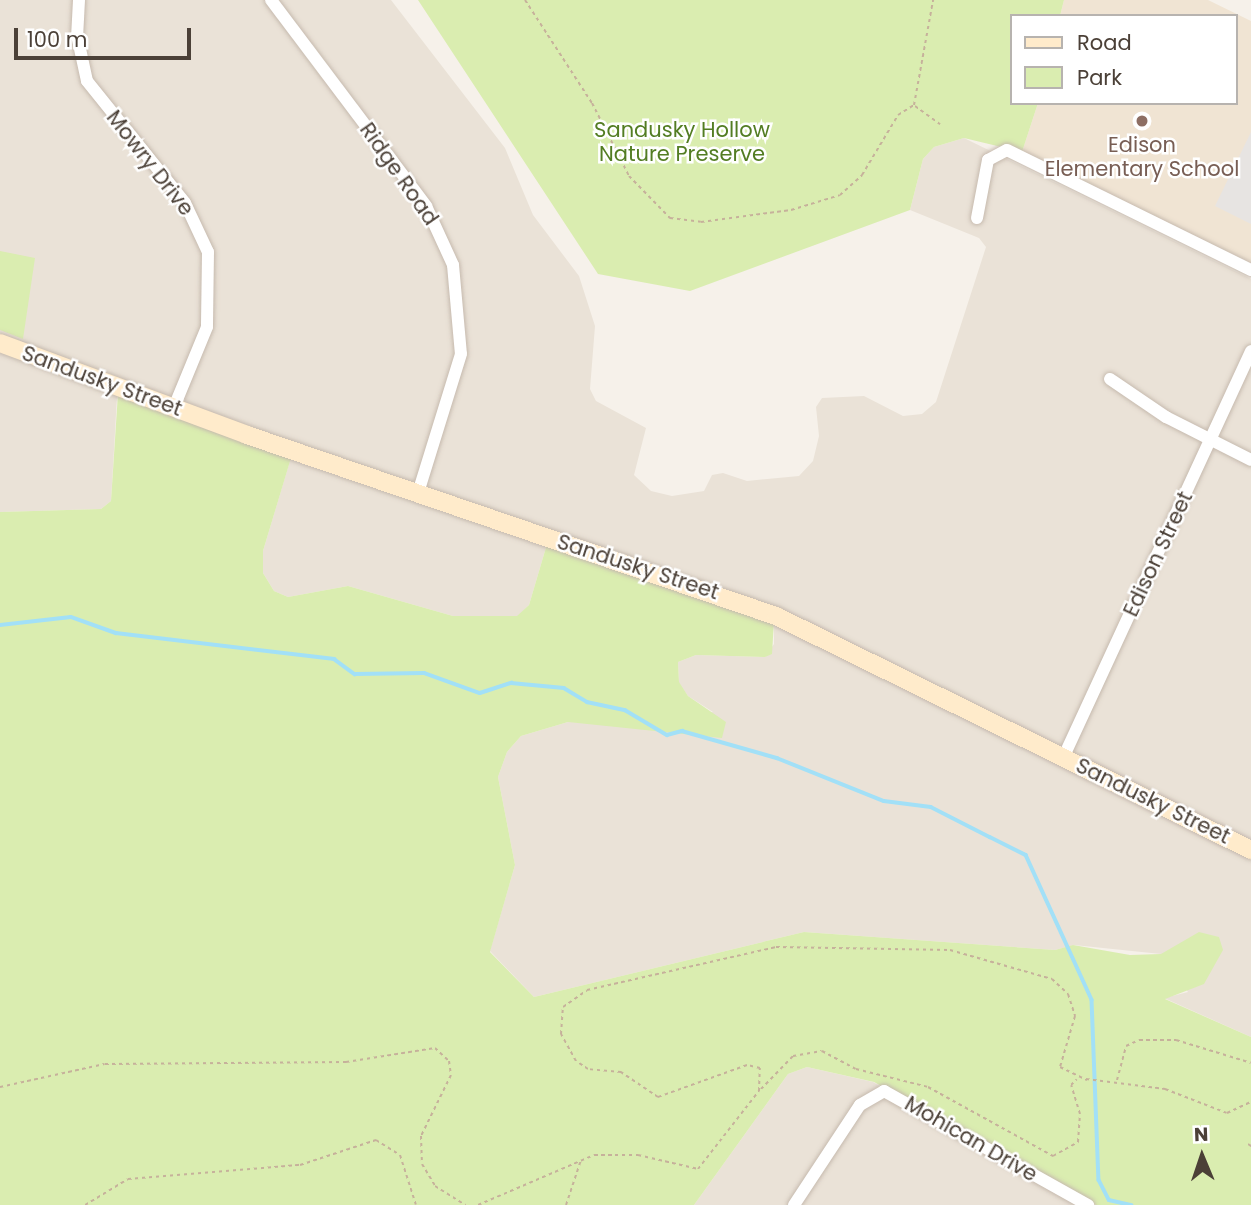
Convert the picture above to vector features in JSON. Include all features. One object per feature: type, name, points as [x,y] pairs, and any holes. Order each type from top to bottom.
[{"type":"main road","name":"Sandusky Street","points":[[0,343],[418,493],[776,615],[1251,850]]},
{"type":"street","name":"Mowry Drive","points":[[79,0],[77,35],[87,81],[185,203],[208,252],[207,327],[174,407]]},
{"type":"street","name":"Ridge Road","points":[[271,0],[426,205],[453,265],[461,354],[418,493]]},
{"type":"street","points":[[977,218],[988,160],[1007,150],[1251,270]]},
{"type":"street","name":"Edison Street","points":[[1064,756],[1251,351]]},
{"type":"street","points":[[1110,379],[1251,460]]},
{"type":"street","name":"Mohican Drive","points":[[794,1205],[860,1105],[871,1094],[890,1093],[1088,1205]]},
{"type":"path","points":[[525,0],[592,103],[629,176],[670,218],[725,222],[840,195],[862,174],[898,115],[914,105],[933,0]]},
{"type":"path","points":[[914,105],[940,124]]},
{"type":"path","points":[[478,1205],[594,1155],[638,1155],[698,1169],[759,1091],[760,1068],[747,1065],[658,1097],[621,1072],[588,1069],[576,1061],[561,1034],[563,1007],[587,990],[776,947],[950,950],[1052,979],[1068,994],[1075,1016],[1060,1067],[1087,1080],[1116,1080],[1181,1093],[1227,1113],[1251,1101]]},
{"type":"path","points":[[1116,1080],[1126,1046],[1139,1040],[1176,1040],[1251,1063]]},
{"type":"path","points":[[0,1087],[105,1064],[346,1062],[435,1048],[449,1061],[451,1075],[421,1136],[422,1164],[435,1186],[466,1205]]},
{"type":"path","points":[[85,1205],[128,1179],[300,1165],[376,1140],[400,1155],[416,1205]]},
{"type":"shaded area","points":[[0,0],[391,0],[505,148],[533,215],[579,276],[595,326],[590,389],[596,401],[646,428],[634,475],[651,491],[672,496],[704,491],[712,475],[723,473],[747,481],[799,476],[813,461],[819,436],[816,407],[822,398],[864,396],[903,416],[922,414],[936,402],[986,247],[979,238],[910,210],[923,159],[934,147],[964,138],[1251,279],[1251,1037],[1164,998],[1188,992],[1161,954],[1074,945],[1055,950],[804,932],[534,997],[490,951],[515,865],[498,777],[507,752],[521,736],[568,722],[713,712],[688,696],[679,683],[678,662],[696,655],[765,657],[774,644],[774,621],[547,544],[529,605],[518,616],[453,616],[348,586],[288,597],[274,591],[263,573],[263,551],[295,444],[118,380],[111,501],[101,509],[0,512]]},
{"type":"shaded area","name":"Edison Elementary School","points":[[1064,0],[1208,0],[1237,14],[1060,14]]},
{"type":"shaded area","name":"Edison Elementary School","points":[[1237,14],[1251,21],[1251,263],[1022,152],[1037,105],[1237,105]]},
{"type":"shaded area","points":[[1251,132],[1251,224],[1215,206]]},
{"type":"shaded area","points":[[807,1067],[873,1082],[1096,1205],[694,1205],[788,1074]]},
{"type":"green space","name":"Sandusky Hollow Nature Preserve","points":[[418,0],[1064,0],[1060,14],[1010,14],[1010,105],[1037,105],[1022,152],[964,138],[934,147],[923,159],[910,210],[690,291],[598,274]]},
{"type":"green space","points":[[0,251],[35,258],[23,339],[0,330]]},
{"type":"green space","points":[[118,393],[291,458],[263,551],[263,573],[274,591],[288,597],[348,586],[453,616],[517,616],[529,605],[547,544],[774,621],[772,654],[765,657],[696,655],[678,662],[679,682],[688,696],[726,722],[722,738],[568,722],[521,736],[507,752],[498,777],[515,865],[490,952],[534,997],[804,932],[1055,950],[1073,945],[1130,955],[1161,954],[1199,932],[1219,937],[1223,950],[1204,984],[1165,999],[1251,1037],[1251,1205],[1096,1205],[874,1082],[807,1067],[788,1074],[694,1205],[0,1205],[0,512],[101,509],[111,501]]},
{"type":"waterway","points":[[0,625],[71,617],[116,633],[334,659],[355,674],[424,673],[480,693],[511,683],[564,688],[587,702],[625,710],[667,735],[682,731],[777,758],[884,801],[931,807],[1026,855],[1092,1000],[1099,1180],[1109,1200],[1131,1205]]},
{"type":"place","name":"Edison Elementary School","points":[[1142,121]]}]
